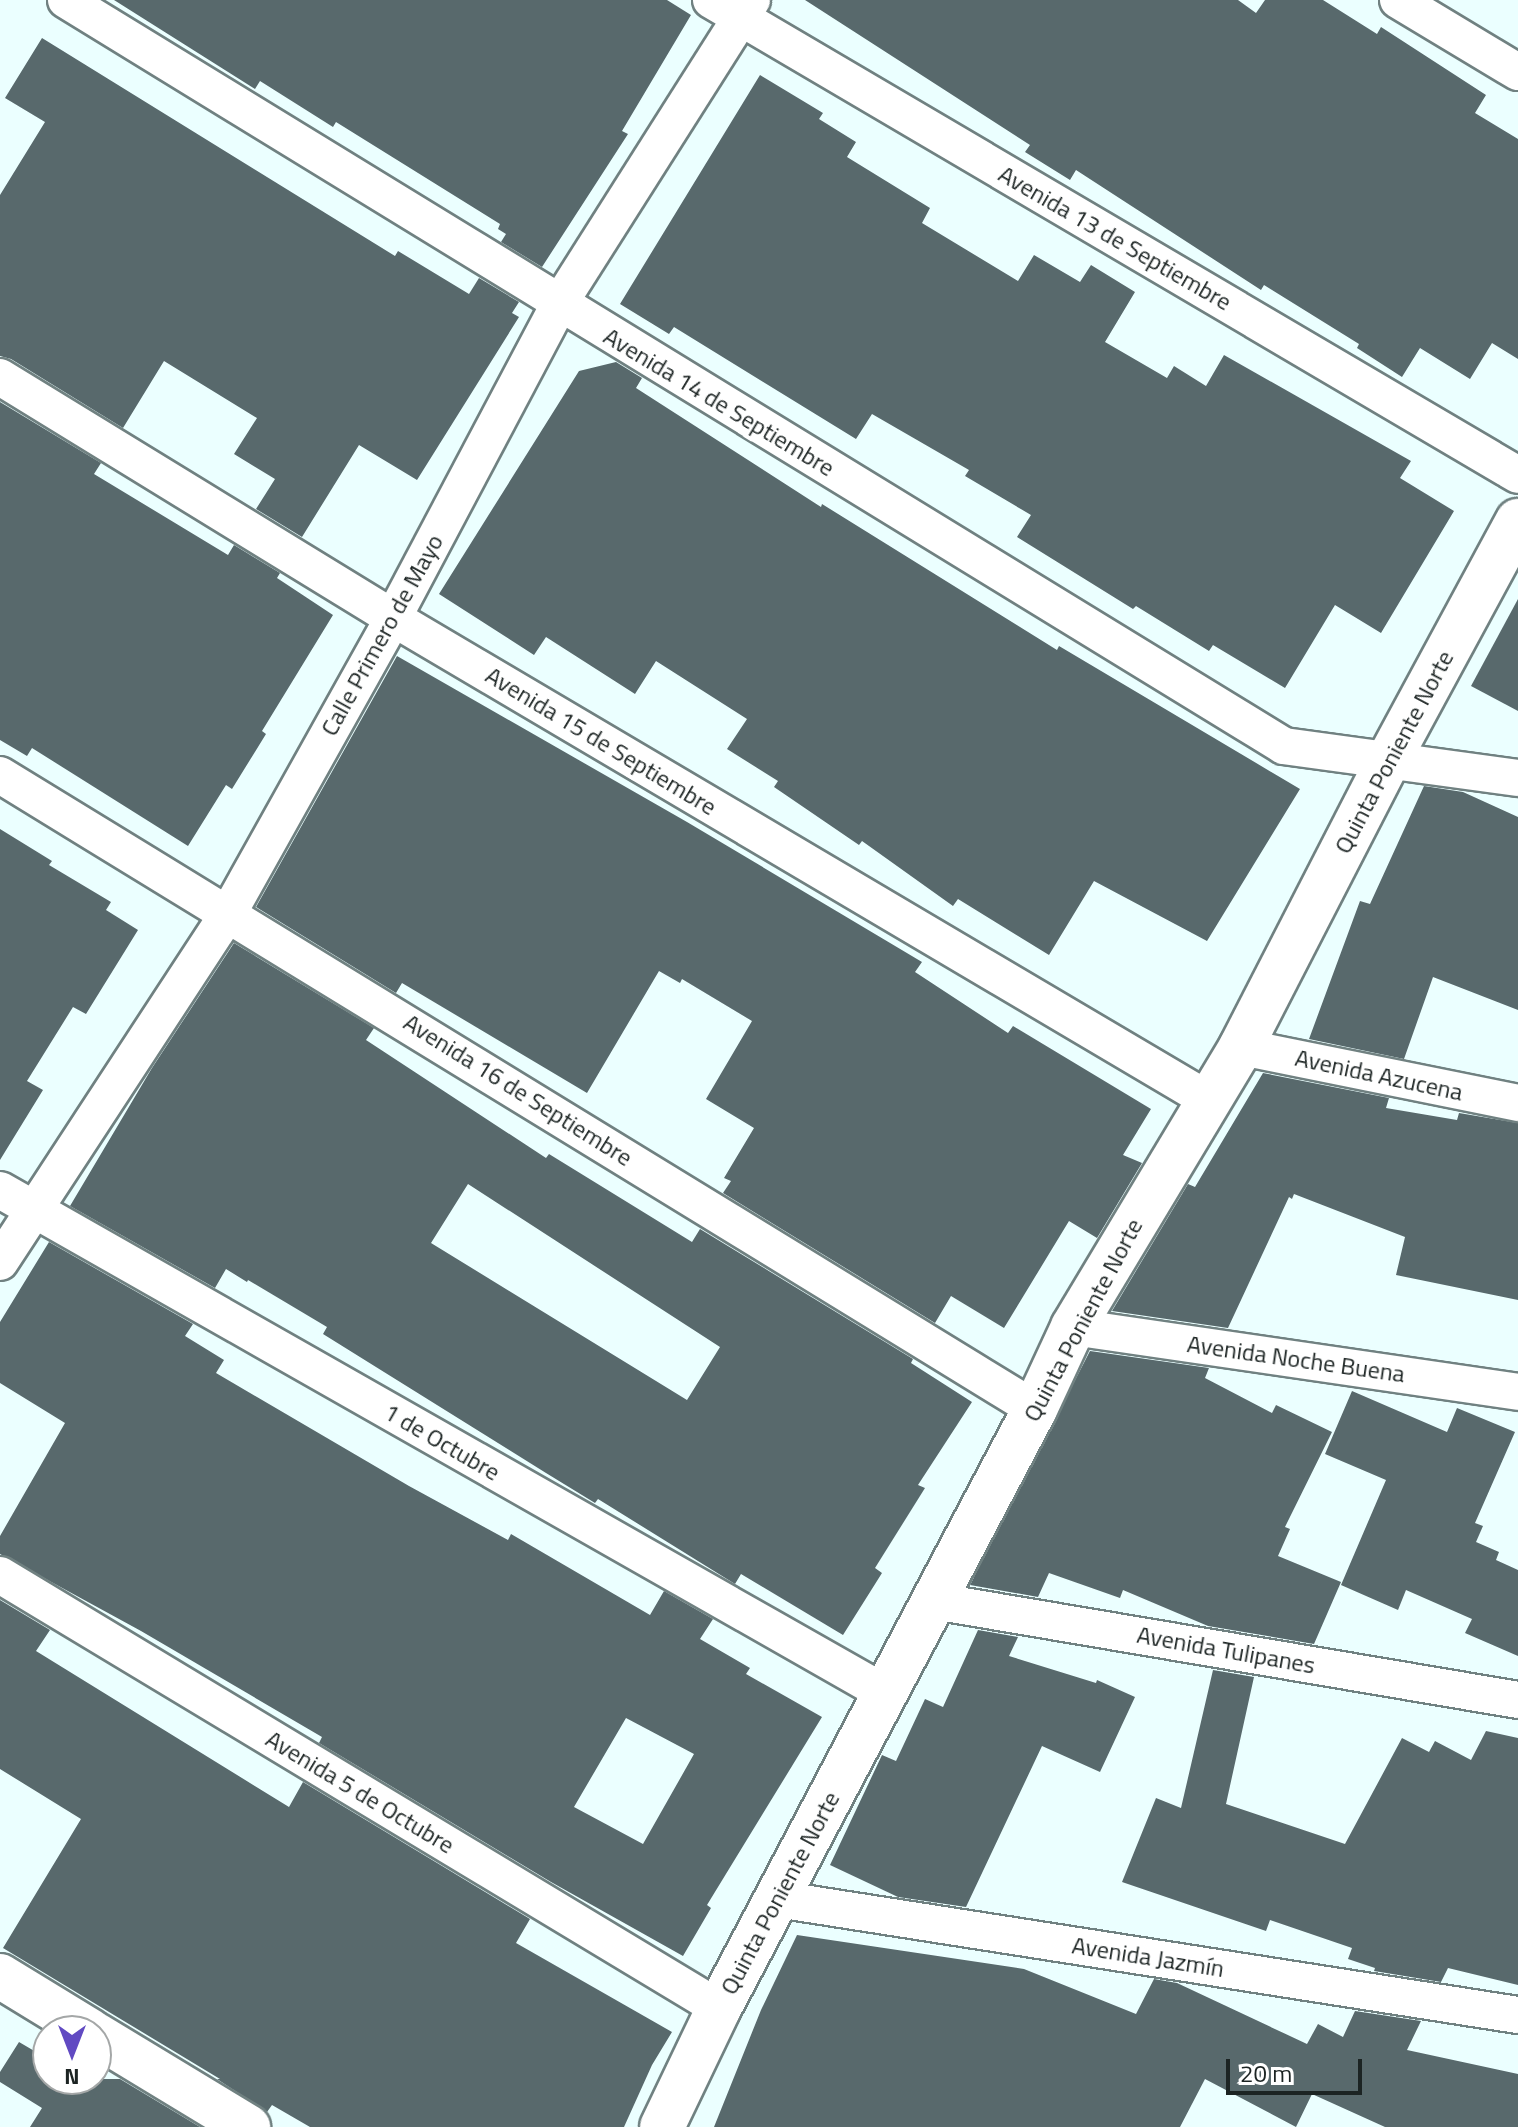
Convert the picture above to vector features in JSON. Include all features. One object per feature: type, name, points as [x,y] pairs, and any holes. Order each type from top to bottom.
[{"type":"street","name":"Avenida 14 de Septiembre","points":[[66,0],[1284,746],[1518,778]]},
{"type":"street","points":[[1398,0],[1518,72]]},
{"type":"street","name":"Calle Primero de Mayo","points":[[0,1262],[229,912],[393,618],[559,304],[734,6]]},
{"type":"street","name":"Avenida 13 de Septiembre","points":[[734,6],[1518,475]]},
{"type":"street","name":"Avenida 15 de Septiembre","points":[[0,377],[393,618],[1207,1099]]},
{"type":"street","name":"Quinta Poniente Norte","points":[[662,2127],[719,2008],[1035,1409],[1073,1327],[1207,1099],[1241,1047],[1388,761],[1518,521]]},
{"type":"street","name":"Avenida 16 de Septiembre","points":[[0,775],[229,912],[1035,1409]]},
{"type":"street","name":"Avenida Azucena","points":[[1241,1047],[1518,1103]]},
{"type":"street","name":"1 de Octubre","points":[[0,1190],[885,1693]]},
{"type":"street","name":"Avenida Noche Buena","points":[[1073,1327],[1518,1392]]},
{"type":"street","name":"Avenida 5 de Octubre","points":[[0,1575],[719,2008]]},
{"type":"street","name":"Avenida Tulipanes","points":[[934,1601],[1518,1700]]},
{"type":"street","name":"Avenida Jazmín","points":[[777,1899],[1518,2015]]},
{"type":"street","points":[[0,1976],[64,2015]]},
{"type":"street","points":[[112,2045],[248,2127]]},
{"type":"building","points":[[114,0],[667,0],[691,15],[622,131],[628,134],[542,267],[501,242],[506,234],[498,229],[500,224],[336,122],[333,127],[260,81],[255,89]]},
{"type":"building","points":[[805,0],[1238,0],[1256,13],[1265,0],[1323,0],[1377,34],[1381,27],[1486,95],[1475,113],[1518,139],[1518,359],[1492,343],[1470,379],[1420,348],[1402,377],[1357,348],[1359,344],[1264,285],[1261,290],[1076,170],[1070,180],[1025,152],[1030,145]]},
{"type":"building","points":[[42,38],[395,256],[398,251],[469,294],[479,278],[519,302],[512,313],[519,317],[417,480],[359,445],[302,537],[256,509],[275,479],[234,454],[257,418],[164,361],[123,428],[11,359],[0,356],[0,195],[45,122],[5,98]]},
{"type":"building","points":[[760,75],[823,113],[819,119],[856,142],[847,157],[930,208],[922,223],[1018,281],[1034,255],[1080,282],[1091,265],[1135,292],[1105,342],[1167,378],[1174,366],[1206,386],[1224,355],[1411,461],[1400,478],[1454,511],[1381,633],[1335,605],[1285,688],[1213,645],[1209,651],[1136,606],[1133,609],[1017,537],[1031,515],[965,476],[969,470],[872,414],[856,439],[674,327],[669,334],[620,304]]},
{"type":"building","points":[[616,362],[642,378],[636,388],[821,507],[822,504],[1057,650],[1059,646],[1300,789],[1207,941],[1094,881],[1049,955],[958,899],[953,906],[862,841],[859,845],[774,787],[778,781],[727,749],[747,719],[656,661],[635,694],[546,637],[534,655],[439,594],[579,371]]},
{"type":"building","points":[[0,402],[101,463],[94,474],[228,555],[234,545],[280,573],[277,578],[333,615],[262,731],[266,734],[232,789],[226,785],[188,846],[32,748],[27,756],[0,740]]},
{"type":"building","points":[[1518,599],[1518,711],[1471,686]]},
{"type":"building","points":[[397,656],[687,822],[922,962],[915,972],[1008,1033],[1013,1026],[1151,1109],[1123,1155],[1142,1163],[1097,1238],[1069,1221],[1004,1328],[951,1296],[935,1323],[723,1193],[731,1181],[724,1178],[754,1128],[706,1099],[752,1021],[682,979],[680,983],[659,971],[587,1093],[402,983],[396,993],[256,907]]},
{"type":"building","points":[[1424,786],[1463,792],[1518,817],[1518,1010],[1433,977],[1404,1059],[1309,1039],[1360,901],[1370,904]]},
{"type":"building","points":[[0,829],[52,861],[49,865],[111,902],[106,910],[138,930],[86,1014],[73,1007],[27,1081],[43,1090],[0,1160]]},
{"type":"building","points":[[234,943],[374,1028],[366,1040],[546,1158],[549,1154],[692,1242],[700,1229],[913,1359],[911,1363],[972,1402],[918,1485],[925,1488],[875,1568],[882,1573],[843,1635],[741,1574],[735,1584],[598,1499],[595,1503],[323,1334],[327,1327],[248,1280],[226,1269],[215,1288],[70,1206],[152,1068]],"holes":[[[468,1184],[720,1347],[687,1400],[431,1243]]]},
{"type":"building","points":[[1263,1073],[1389,1098],[1386,1108],[1457,1120],[1459,1113],[1518,1123],[1518,1300],[1396,1275],[1405,1237],[1294,1194],[1292,1199],[1289,1197],[1228,1328],[1112,1311],[1188,1184],[1195,1187]]},
{"type":"building","points":[[49,1242],[193,1324],[185,1336],[224,1360],[216,1373],[409,1486],[508,1540],[511,1534],[650,1615],[664,1591],[713,1619],[700,1639],[750,1668],[746,1674],[822,1717],[707,1905],[711,1908],[683,1956],[551,1882],[319,1743],[322,1737],[141,1631],[0,1554],[0,1536],[65,1423],[0,1383],[0,1322]],"holes":[[[626,1718],[694,1754],[643,1844],[574,1807]]]},
{"type":"building","points":[[1090,1351],[1209,1368],[1205,1378],[1272,1413],[1276,1405],[1332,1432],[1285,1527],[1290,1529],[1278,1556],[1341,1582],[1314,1644],[1208,1626],[1123,1590],[1120,1598],[1049,1573],[1038,1597],[970,1585]]},
{"type":"building","points":[[1352,1391],[1447,1432],[1457,1408],[1515,1432],[1475,1523],[1483,1526],[1476,1542],[1499,1552],[1496,1560],[1518,1570],[1518,1656],[1465,1633],[1472,1619],[1406,1590],[1398,1610],[1341,1585],[1386,1480],[1325,1454]]},
{"type":"building","points":[[0,1600],[50,1630],[36,1651],[289,1807],[303,1782],[530,1919],[516,1943],[672,2032],[652,2065],[624,2127],[310,2127],[272,2105],[267,2112],[217,2079],[220,2079],[3,1948],[81,1819],[0,1769]]},
{"type":"building","points":[[978,1630],[1018,1637],[1009,1656],[1096,1683],[1097,1680],[1135,1697],[1100,1772],[1042,1746],[966,1907],[898,1897],[830,1865],[882,1755],[896,1761],[925,1699],[943,1707]]},
{"type":"building","points":[[1213,1670],[1254,1677],[1226,1804],[1345,1844],[1402,1738],[1429,1752],[1435,1741],[1471,1760],[1486,1731],[1518,1738],[1518,1985],[1448,1968],[1441,1982],[1374,1971],[1375,1968],[1348,1959],[1352,1948],[1270,1920],[1266,1931],[1122,1882],[1156,1798],[1181,1808]]},
{"type":"building","points":[[797,1935],[1024,1969],[1136,2014],[1154,1979],[1177,1983],[1307,2044],[1318,2024],[1343,2037],[1355,2011],[1421,2021],[1407,2050],[1518,2074],[1518,2127],[1385,2127],[1312,2094],[1296,2127],[1205,2079],[1180,2127],[714,2127],[761,2010]]},
{"type":"building","points":[[19,2042],[32,2050],[32,2095],[112,2095],[112,2079],[120,2079],[200,2127],[30,2127],[42,2108],[0,2082],[0,2072]]}]
